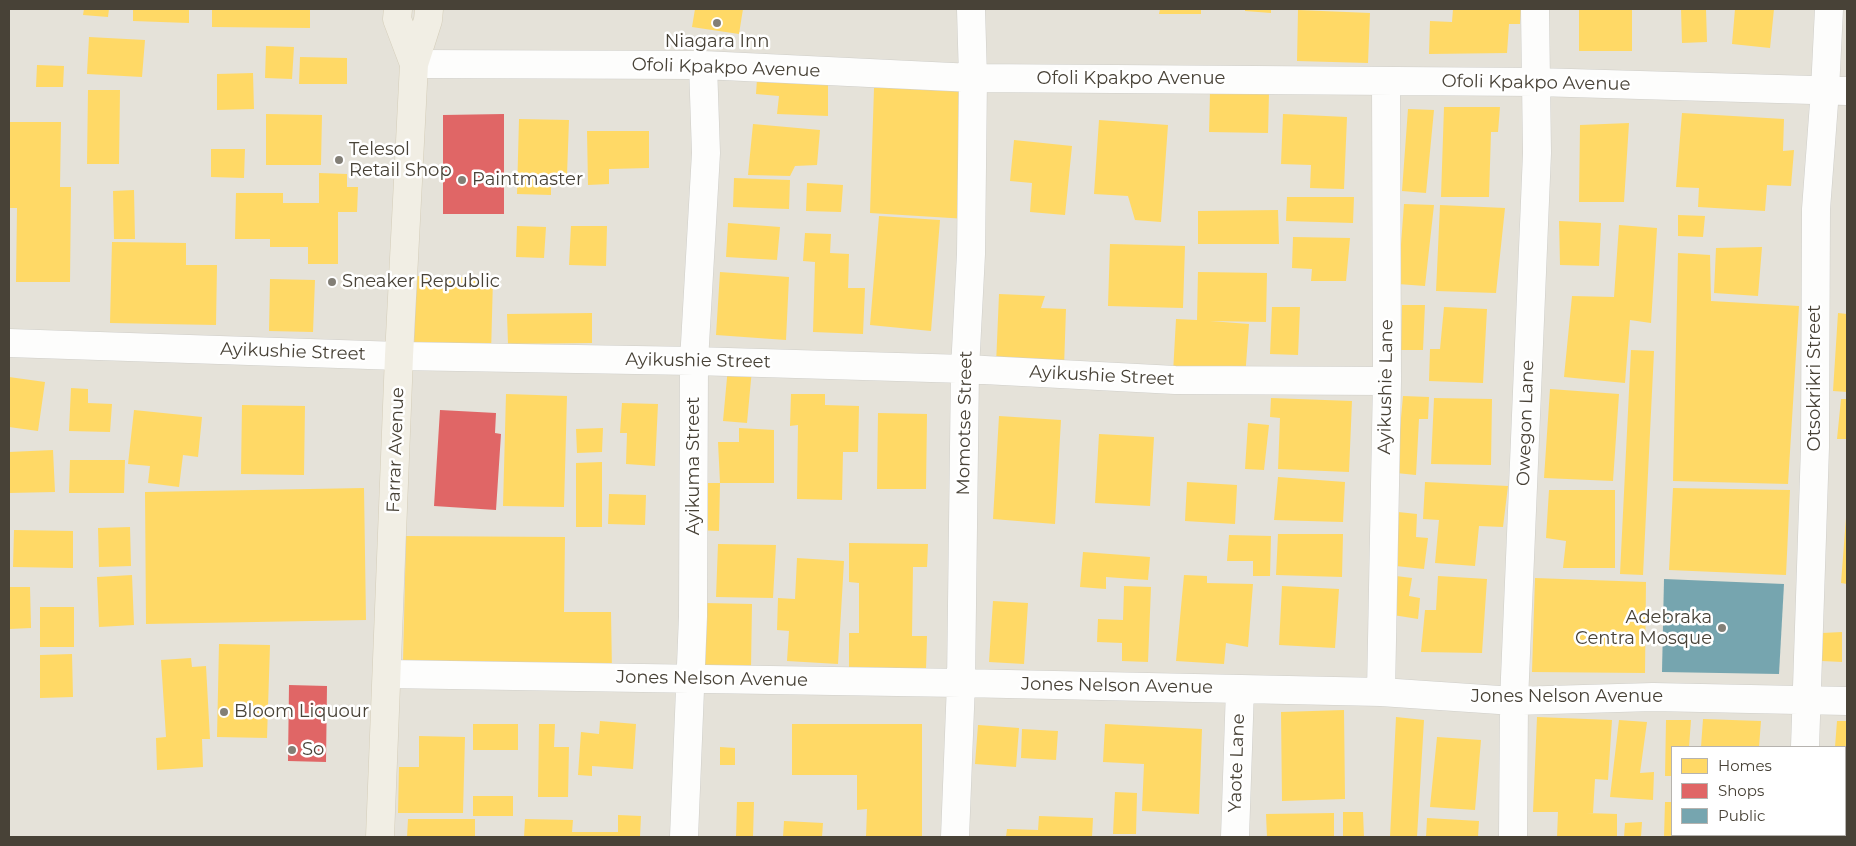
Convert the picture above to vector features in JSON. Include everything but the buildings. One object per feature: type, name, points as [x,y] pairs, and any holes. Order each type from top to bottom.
[{"type":"main road","name":"Farrar Avenue","points":[[398,9],[397,20],[414,64]]},
{"type":"main road","name":"Farrar Avenue","points":[[380,837],[399,356],[414,64],[428,20],[428,9]]},
{"type":"street","name":"Momotse Street","points":[[954,837],[961,683],[965,369],[971,254],[973,78],[971,9]]},
{"type":"street","name":"Owegon Lane","points":[[1512,837],[1514,700],[1537,153],[1534,9]]},
{"type":"street","name":"Otsokrikri Street","points":[[1805,746],[1815,447],[1816,208],[1836,90],[1828,9]]},
{"type":"street","name":"Ofoli Kpakpo Avenue","points":[[414,64],[703,65],[973,78],[1536,82],[1836,90]]},
{"type":"street","name":"Ayikuma Street","points":[[684,837],[694,616],[694,361],[706,153],[703,65]]},
{"type":"street","name":"Ayikushie Lane","points":[[1381,692],[1387,381],[1386,81]]},
{"type":"street","name":"Ayikushie Street","points":[[9,343],[399,356],[694,361],[965,369],[1175,380],[1387,381]]},
{"type":"street","name":"Jones Nelson Avenue","points":[[387,674],[1381,692],[1514,700],[1653,697],[1847,702]]},
{"type":"street","name":"Yaote Lane","points":[[1235,837],[1240,689]]},
{"type":"shaded area","points":[[9,9],[1847,9],[1847,837],[9,837]]},
{"type":"place","name":"Niagara Inn","points":[[717,23]]},
{"type":"place","name":"Telesol Retail Shop","points":[[339,160]]},
{"type":"place","name":"Paintmaster","points":[[462,180]]},
{"type":"place","name":"Sneaker Republic","points":[[332,282]]},
{"type":"place","name":"Adebraka Centra Mosque","points":[[1722,628]]},
{"type":"place","name":"Bloom Liquour","points":[[224,712]]},
{"type":"place","name":"So","points":[[292,750]]}]
